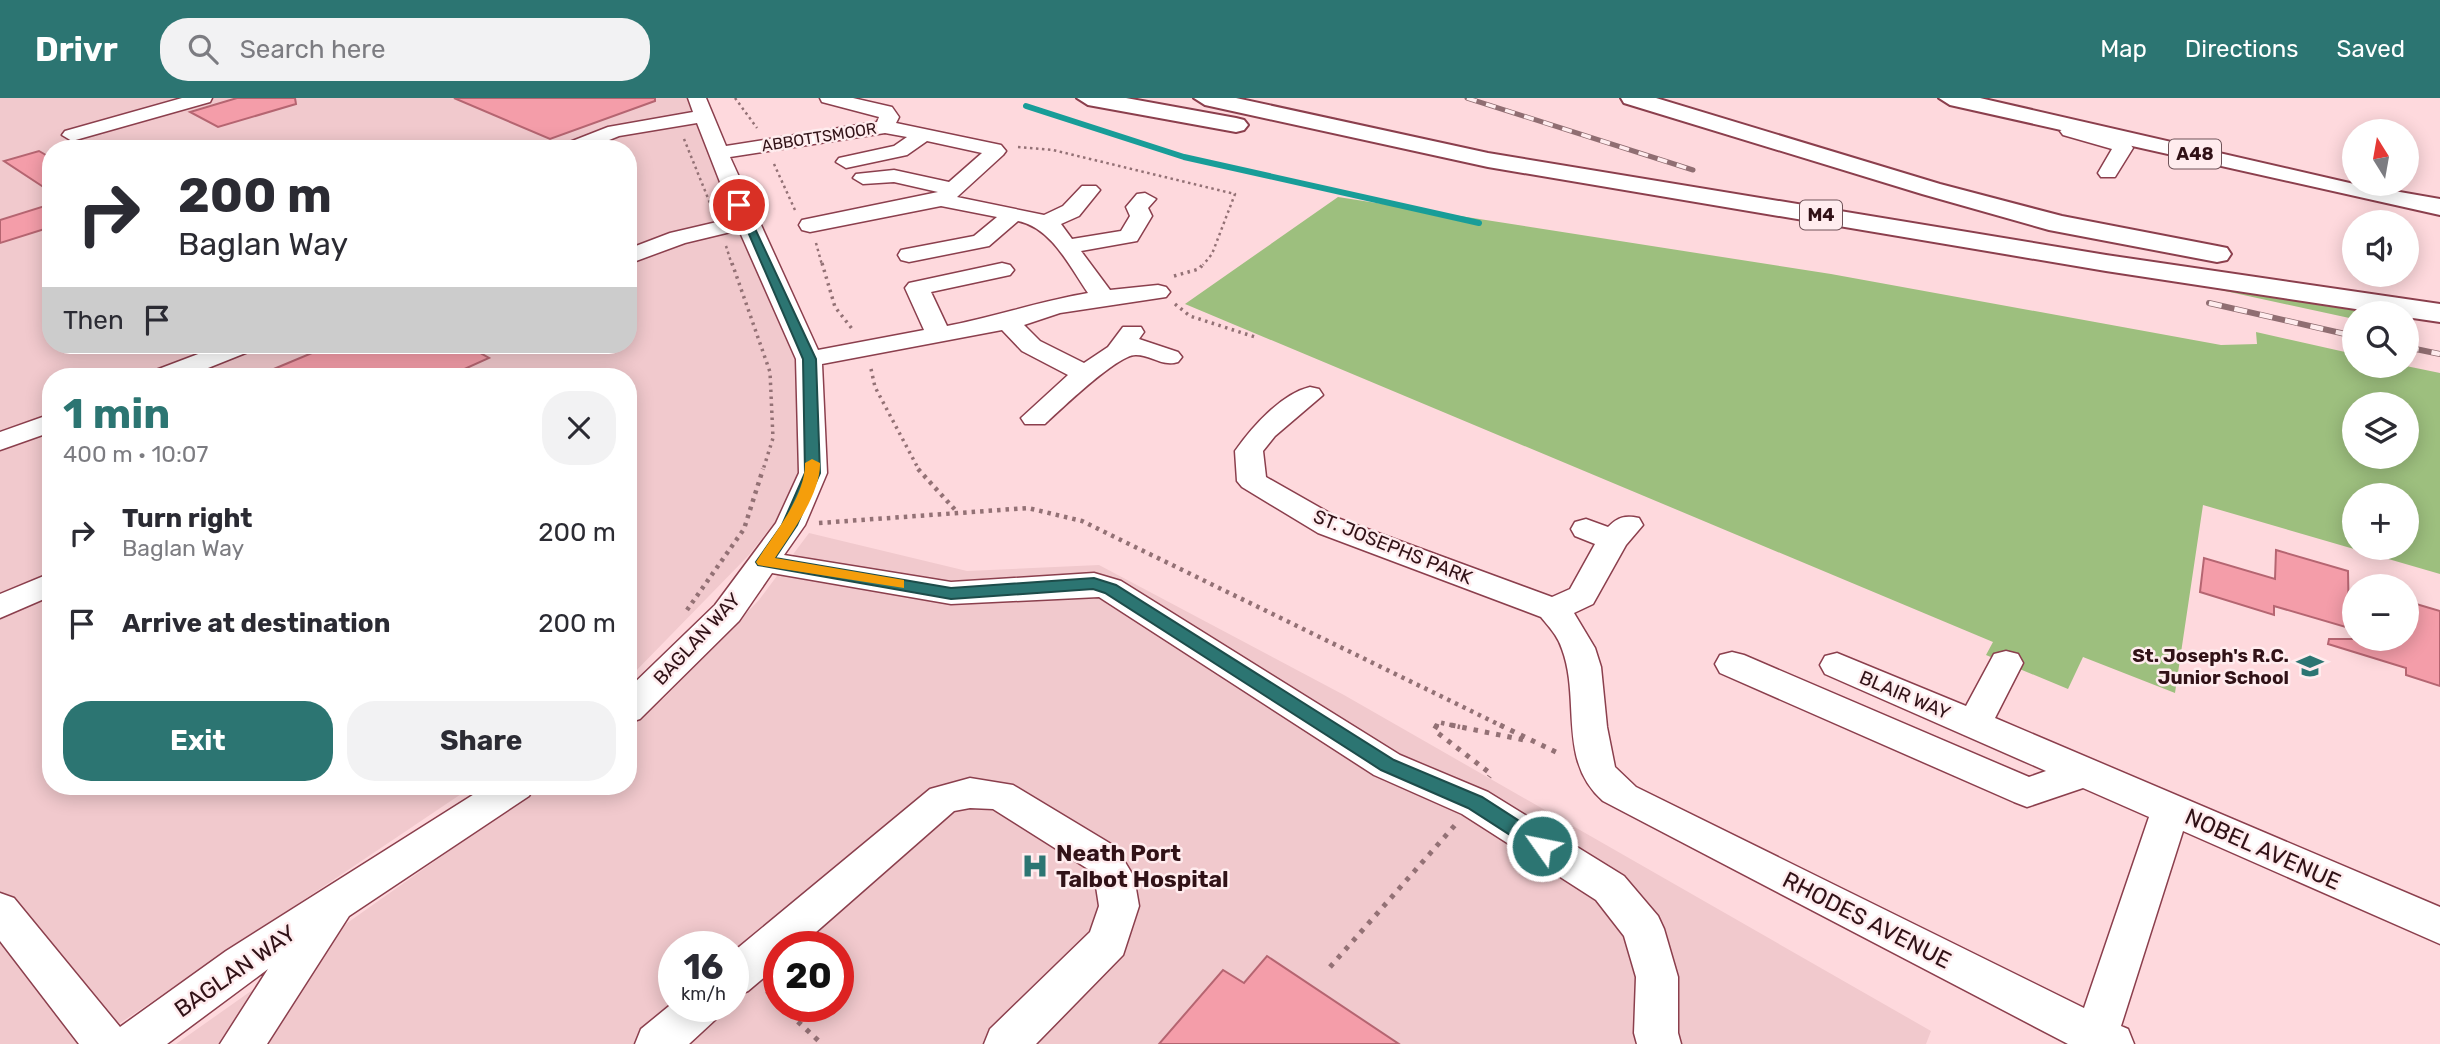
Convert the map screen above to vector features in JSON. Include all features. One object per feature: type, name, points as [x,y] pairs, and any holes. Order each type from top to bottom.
[{"type":"main road","name":"M4","points":[[1088,98],[1349,145],[1588,177]]},
{"type":"main road","name":"M4","points":[[1205,98],[1390,141],[1588,177],[2106,263],[2440,313]]},
{"type":"main road","name":"M4","points":[[1256,98],[1401,131],[1593,167],[2440,297]]},
{"type":"main road","name":"M4","points":[[1632,98],[1918,186],[2059,224],[2400,291]]},
{"type":"main road","name":"A48","points":[[1950,98],[2440,207]]},
{"type":"street","points":[[72,135],[203,98]]},
{"type":"street","points":[[829,98],[885,111],[889,117],[885,127]]},
{"type":"street","points":[[592,140],[615,131],[693,112]]},
{"type":"street","name":"BAGLAN WAY","points":[[637,701],[727,612],[790,525],[813,473],[809,359],[747,222],[720,153],[693,112]]},
{"type":"street","points":[[2051,121],[2048,126],[2120,145],[2123,148],[2108,173]]},
{"type":"street","name":"ABBOTTSMOOR","points":[[720,153],[885,127],[996,151],[947,194]]},
{"type":"street","points":[[846,162],[900,151],[924,134]]},
{"type":"street","points":[[863,178],[894,176],[1044,223],[1052,227],[1104,298]]},
{"type":"street","points":[[1044,223],[1071,211],[1089,190]]},
{"type":"street","points":[[810,225],[947,194]]},
{"type":"street","points":[[1067,247],[1129,236],[1141,216],[1137,207],[1145,199]]},
{"type":"street","points":[[909,255],[981,241],[1014,214]]},
{"type":"street","points":[[637,254],[747,222]]},
{"type":"street","points":[[939,335],[917,288],[1002,270]]},
{"type":"street","points":[[809,359],[1008,321],[1055,306],[1158,292]]},
{"type":"street","points":[[1008,321],[1031,346],[1085,374]]},
{"type":"street","points":[[1035,418],[1124,342],[1169,357]]},
{"type":"street","points":[[185,368],[221,354]]},
{"type":"street","name":"ST. JOSEPHS PARK","points":[[1311,404],[1265,430],[1249,451],[1252,481],[1329,526],[1553,609]]},
{"type":"street","points":[[0,442],[42,426]]},
{"type":"street","points":[[1609,531],[1583,596],[1553,609],[1566,622],[1587,669],[1610,784]]},
{"type":"street","points":[[764,562],[951,593],[1094,584],[1110,589],[1388,765],[1475,803],[1610,888],[1643,929],[1657,977],[1656,1033],[1659,1044]]},
{"type":"street","points":[[0,607],[42,587]]},
{"type":"street","name":"BLAIR WAY","points":[[1974,724],[2006,663]]},
{"type":"street","points":[[1732,664],[2027,792],[2086,772]]},
{"type":"street","name":"BLAIR WAY","points":[[1837,665],[2086,772]]},
{"type":"street","name":"NOBEL AVENUE","points":[[2086,772],[2440,926]]},
{"type":"street","name":"RHODES AVENUE","points":[[1610,784],[2104,1040]]},
{"type":"street","points":[[749,964],[943,799],[970,793],[1000,795],[1102,858],[1114,877],[1119,906],[1108,942],[1006,1044]]},
{"type":"street","name":"BAGLAN WAY","points":[[132,1044],[241,964],[502,795]]},
{"type":"street","points":[[2104,1040],[2171,808]]},
{"type":"street","points":[[243,1044],[337,902]]},
{"type":"street","points":[[0,910],[106,1044]]},
{"type":"street","points":[[657,1044],[682,1022]]},
{"type":"path","points":[[735,98],[759,130],[763,146],[795,209],[810,225],[835,307],[867,348],[875,387],[912,459],[924,479],[958,513]]},
{"type":"path","points":[[681,618],[744,528],[773,438],[770,372],[719,228],[693,112]]},
{"type":"path","points":[[1158,292],[1190,316],[1255,337]]},
{"type":"path","points":[[790,525],[1028,509],[1082,521],[1610,784]]},
{"type":"path","points":[[798,1022],[822,1044]]},
{"type":"shaded area","points":[[0,98],[697,98],[809,359],[813,473],[749,555],[637,670],[637,368],[42,368],[42,795],[460,795],[89,1044],[0,1044]]},
{"type":"shaded area","name":"Neath Port Talbot Hospital","points":[[809,533],[967,571],[1099,565],[1344,695],[1931,1031],[1926,1044],[176,1044],[528,795],[637,795],[637,718],[664,698],[759,600]]},
{"type":"green space","points":[[1338,197],[1831,274],[2221,345],[2257,344],[2256,332],[2342,351],[2342,378],[2419,378],[2419,369],[2440,373],[2440,574],[2392,560],[2419,560],[2419,483],[2342,483],[2342,545],[2203,505],[2175,693],[2083,657],[2068,689],[1986,655],[1993,642],[1185,304]]},
{"type":"green space","points":[[2216,289],[2342,309],[2342,316]]},
{"type":"building","points":[[237,98],[295,98],[296,104],[218,127],[190,112]]},
{"type":"building","points":[[454,98],[655,98],[655,101],[550,139]]},
{"type":"building","points":[[39,151],[42,153],[42,186],[4,161]]},
{"type":"building","points":[[42,207],[42,230],[0,243],[0,220]]},
{"type":"building","points":[[310,354],[482,354],[489,358],[467,368],[276,368]]},
{"type":"building","points":[[2276,550],[2348,571],[2348,574],[2342,574],[2342,626],[2274,606],[2274,615],[2200,592],[2204,558],[2275,579]]},
{"type":"building","points":[[2419,605],[2440,611],[2440,686],[2406,675],[2406,668],[2351,651],[2419,651]]},
{"type":"building","points":[[2329,639],[2342,639],[2342,648],[2328,644]]},
{"type":"building","points":[[1267,956],[1399,1044],[1159,1044],[1223,970],[1244,983]]},
{"type":"waterway","points":[[1026,106],[1184,157],[1479,223]]},
{"type":"railway","points":[[1467,98],[1693,170]]},
{"type":"railway","points":[[2209,303],[2342,333]]},
{"type":"railway","points":[[2419,350],[2440,354]]},
{"type":"slow traffic","points":[[812,463],[813,473],[790,525],[764,562],[898,584]]},
{"type":"place","name":"St. Joseph's R.C. Junior School","points":[[2310,666]]},
{"type":"place","name":"Neath Port Talbot Hospital","points":[[1035,866]]},
{"type":"route","points":[[739,205],[809,359],[813,473],[790,525],[764,562],[951,593],[1094,584],[1110,589],[1388,765],[1475,803],[1542,846]]}]
